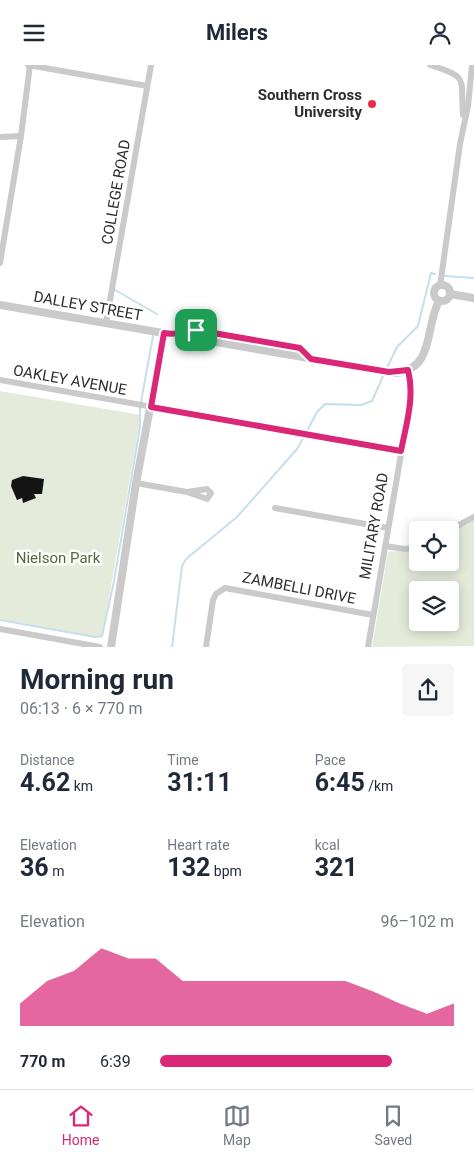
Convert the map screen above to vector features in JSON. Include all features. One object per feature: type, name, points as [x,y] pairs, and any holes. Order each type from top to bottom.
[{"type":"street","points":[[0,263],[3,227],[21,136],[29,65],[147,86]]},
{"type":"street","name":"COLLEGE ROAD","points":[[106,323],[150,65]]},
{"type":"street","points":[[430,65],[467,77],[471,66]]},
{"type":"street","points":[[408,370],[418,363],[426,353],[434,314],[439,301],[435,292],[440,286],[468,106],[471,66]]},
{"type":"street","points":[[457,74],[463,85],[464,122]]},
{"type":"street","points":[[0,137],[21,136]]},
{"type":"street","points":[[440,286],[446,287],[450,294]]},
{"type":"street","points":[[450,294],[474,298]]},
{"type":"street","points":[[439,301],[446,300],[450,294]]},
{"type":"street","name":"DALLEY STREET","points":[[0,305],[386,371],[408,370]]},
{"type":"street","points":[[111,647],[136,483],[144,406],[157,332]]},
{"type":"street","name":"MILITARY ROAD","points":[[368,647],[411,396],[411,382],[408,370]]},
{"type":"street","name":"OAKLEY AVENUE","points":[[0,380],[401,451]]},
{"type":"street","points":[[136,483],[187,492]]},
{"type":"street","points":[[275,508],[388,528]]},
{"type":"street","points":[[459,525],[474,517]]},
{"type":"street","points":[[385,546],[409,548]]},
{"type":"street","name":"ZAMBELLI DRIVE","points":[[206,647],[213,600],[216,594],[225,588],[373,615]]},
{"type":"street","points":[[0,629],[100,647]]},
{"type":"green space","name":"Nielson Park","points":[[0,391],[141,415],[102,638],[0,619]]},
{"type":"green space","points":[[474,521],[474,646],[372,647],[388,552],[409,550],[409,571],[459,571],[459,528]]},
{"type":"building","points":[[23,476],[44,479],[42,494],[34,494],[36,498],[23,503],[22,498],[17,500],[11,486],[12,480]]},
{"type":"waterway","points":[[386,370],[397,347],[418,326],[431,273],[435,274]]},
{"type":"waterway","points":[[445,276],[474,278]]},
{"type":"waterway","points":[[115,290],[157,314]]},
{"type":"waterway","points":[[141,402],[153,336]]},
{"type":"waterway","points":[[308,429],[317,412],[325,404],[361,405],[372,401],[384,374]]},
{"type":"waterway","points":[[0,620],[95,637],[102,636],[114,581],[140,427],[140,407]]},
{"type":"waterway","points":[[172,647],[182,566],[186,559],[237,517],[297,449],[303,438]]},
{"type":"place","name":"Southern Cross University","points":[[372,104]]},
{"type":"route","points":[[196,330],[300,348],[311,359],[396,373],[408,370],[411,382],[411,396],[401,451],[151,407],[164,333],[177,335],[196,330]]}]
